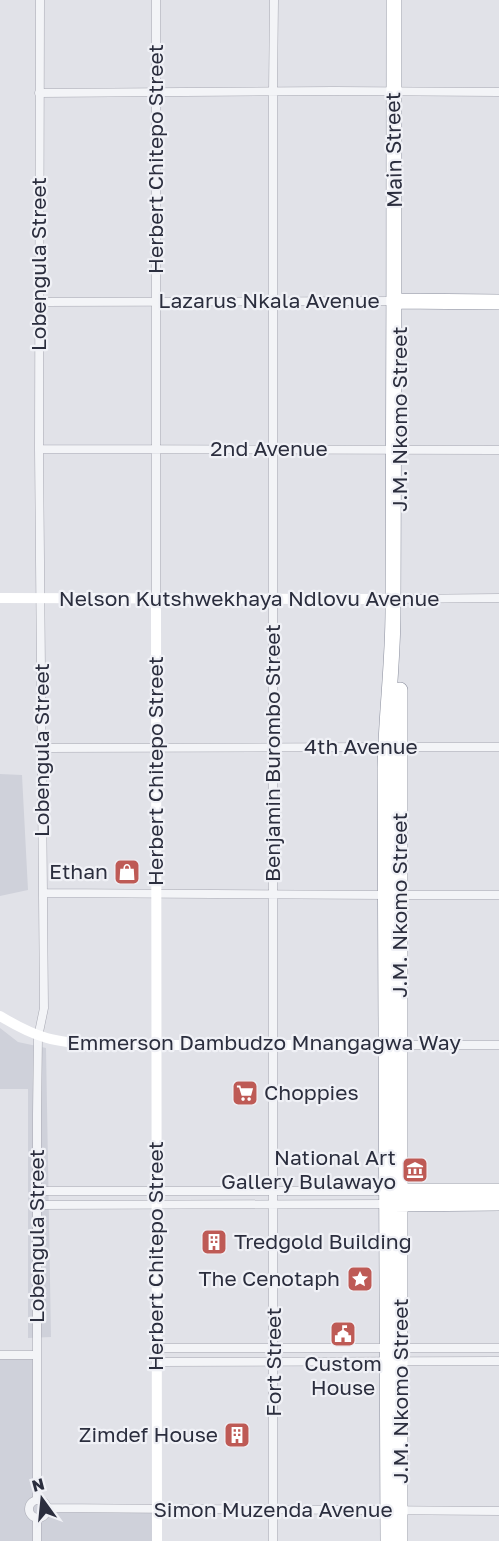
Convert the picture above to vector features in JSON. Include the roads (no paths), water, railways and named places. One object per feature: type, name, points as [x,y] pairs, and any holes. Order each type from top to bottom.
[{"type":"highway","name":"Main Street","points":[[394,0],[397,301]]},
{"type":"highway","name":"Lazarus Nkala Avenue","points":[[397,301],[499,302]]},
{"type":"highway","name":"J.M. Nkomo Street","points":[[388,1541],[394,1511],[394,1198],[397,1045],[393,895],[393,747],[386,727],[391,693],[397,599],[397,301]]},
{"type":"highway","points":[[394,1198],[499,1191]]},
{"type":"highway","points":[[394,1198],[499,1203]]},
{"type":"highway","name":"J.M. Nkomo Street","points":[[394,1511],[400,1541]]},
{"type":"street","name":"Lobengula Street","points":[[37,1541],[37,1518],[33,1517],[29,1511],[30,1504],[37,1500],[38,1037],[44,1008],[39,449],[39,0]]},
{"type":"street","name":"Herbert Chitepo Street","points":[[156,0],[157,1541]]},
{"type":"street","name":"Benjamin Burombo Street","points":[[273,894],[274,0]]},
{"type":"street","points":[[39,93],[499,92]]},
{"type":"street","name":"Lazarus Nkala Avenue","points":[[39,302],[397,301]]},
{"type":"street","name":"2nd Avenue","points":[[39,449],[499,450]]},
{"type":"street","name":"Nelson Kutshwekhaya Ndlovu Avenue","points":[[0,598],[274,600],[499,598]]},
{"type":"street","name":"4th Avenue","points":[[42,748],[499,747]]},
{"type":"street","points":[[43,893],[499,895]]},
{"type":"street","name":"Fort Street","points":[[273,894],[273,1541]]},
{"type":"street","name":"Emmerson Dambudzo Mnangagwa Way","points":[[0,1016],[38,1037],[63,1043],[499,1045]]},
{"type":"street","points":[[37,1191],[273,1191],[394,1198]]},
{"type":"street","points":[[37,1205],[273,1205],[394,1198]]},
{"type":"street","points":[[156,1348],[274,1348],[499,1361]]},
{"type":"street","points":[[156,1362],[274,1362],[499,1348]]},
{"type":"street","points":[[0,1355],[38,1355]]},
{"type":"street","points":[[37,1500],[44,1502],[47,1508],[45,1516],[37,1518]]},
{"type":"street","name":"Simon Muzenda Avenue","points":[[47,1508],[499,1511]]},
{"type":"place","name":"Ethan","points":[[127,872]]},
{"type":"place","name":"Choppies","points":[[245,1093]]},
{"type":"place","name":"National Art Gallery Bulawayo","points":[[415,1170]]},
{"type":"place","name":"Tredgold Building","points":[[214,1242]]},
{"type":"place","name":"The Cenotaph","points":[[360,1279]]},
{"type":"place","name":"Custom House","points":[[343,1334]]},
{"type":"place","name":"Zimdef House","points":[[237,1435]]}]
